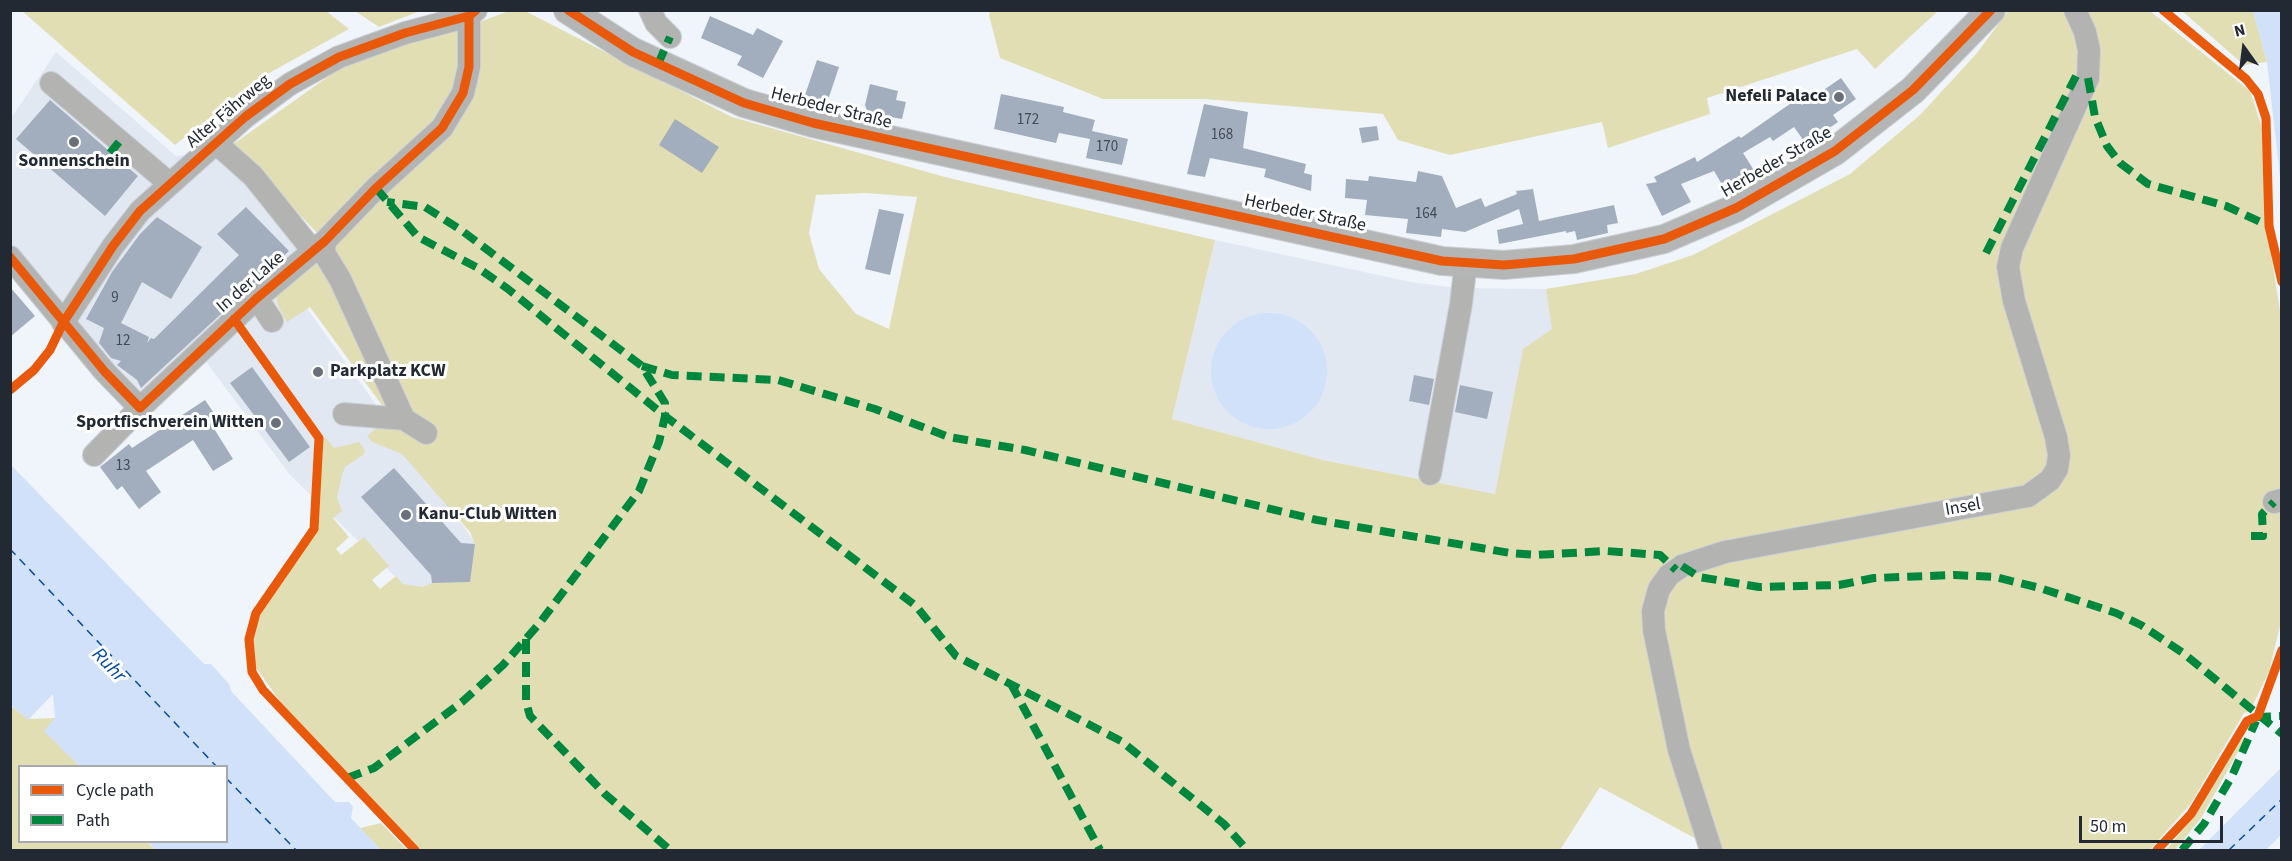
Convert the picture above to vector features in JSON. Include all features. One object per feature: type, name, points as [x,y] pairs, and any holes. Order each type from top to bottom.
[{"type":"main road","name":"Herbeder Straße","points":[[568,10],[633,52],[733,98],[813,123],[1442,261],[1504,265],[1574,259],[1664,239],[1736,208],[1835,151],[1913,90],[1991,10]]},
{"type":"street","points":[[650,10],[656,23],[670,37]]},
{"type":"street","name":"Insel","points":[[1711,850],[1679,750],[1660,668],[1653,611],[1659,589],[1669,575],[1682,566],[1725,552],[2028,496],[2050,480],[2057,469],[2059,455],[2056,437],[2014,301],[2008,267],[2012,248],[2088,78],[2089,50],[2085,32],[2075,10]]},
{"type":"street","name":"Alter Fährweg","points":[[63,323],[112,246],[140,211],[245,117],[290,84],[339,57],[405,33],[473,13]]},
{"type":"street","name":"In der Lake","points":[[94,454],[234,319],[319,246],[376,188],[442,128],[463,93],[470,67],[473,13]]},
{"type":"street","points":[[2076,76],[2089,50]]},
{"type":"street","points":[[51,83],[170,184]]},
{"type":"street","points":[[216,143],[253,177],[324,253],[340,279],[404,419]]},
{"type":"street","points":[[10,257],[105,372],[140,408]]},
{"type":"street","points":[[1430,474],[1461,304],[1466,262]]},
{"type":"street","points":[[257,298],[272,321]]},
{"type":"street","points":[[344,414],[404,419],[426,433]]},
{"type":"shaded area","points":[[990,10],[1938,11],[1875,69],[1857,49],[1707,98],[1710,114],[1608,148],[1602,122],[1450,155],[1398,140],[1383,114],[1205,99],[1103,99],[1000,58],[989,15]]},
{"type":"shaded area","points":[[22,11],[326,11],[349,29],[260,78],[175,145]]},
{"type":"shaded area","points":[[355,11],[420,11],[379,27]]},
{"type":"shaded area","points":[[509,11],[525,11],[732,117],[945,177],[1215,240],[1172,419],[1323,460],[1495,494],[1523,349],[1552,329],[1546,289],[1636,274],[1693,255],[1850,174],[1920,115],[1977,53],[2008,11],[2150,11],[2250,91],[2262,128],[2265,218],[2282,323],[2281,622],[2269,671],[2250,711],[2244,713],[2191,803],[2150,850],[1711,850],[1700,841],[1600,787],[1560,850],[421,850],[281,703],[255,666],[251,668],[249,639],[256,613],[266,596],[314,529],[319,438],[326,438],[334,448],[359,442],[365,450],[363,455],[345,467],[342,475],[337,498],[342,511],[333,518],[349,537],[336,549],[341,555],[364,537],[389,566],[372,580],[380,589],[396,576],[403,584],[423,587],[432,583],[469,582],[475,544],[470,532],[402,454],[372,442],[367,436],[378,427],[384,408],[310,307],[287,322],[275,295],[325,241],[232,145],[343,66],[401,45],[447,34]],"holes":[[[866,193],[917,197],[889,329],[856,314],[819,269],[809,233],[816,195]]]},
{"type":"shaded area","points":[[2182,11],[2253,11],[2267,62],[2244,65]]},
{"type":"shaded area","points":[[56,52],[176,156],[231,149],[316,238],[280,271],[487,559],[474,588],[410,591],[290,475],[196,348],[149,392],[124,388],[68,318],[11,242],[11,118]]},
{"type":"shaded area","points":[[1761,233],[1495,494],[1323,460],[1172,419],[1215,240],[1411,282],[1456,288],[1546,289],[1636,274]]},
{"type":"shaded area","points":[[10,705],[28,719],[55,718],[85,765],[18,765],[18,843],[148,843],[156,850],[11,850]]},
{"type":"shaded area","points":[[2247,736],[2201,818],[2175,850],[2166,850],[2196,814],[2237,743]]},
{"type":"shaded area","points":[[381,823],[407,850],[381,850],[360,828]]},
{"type":"water","points":[[2253,11],[2281,11],[2281,186],[2267,62]]},
{"type":"water","points":[[1269,313],[1291,317],[1310,330],[1323,349],[1327,371],[1323,393],[1310,412],[1291,425],[1269,429],[1247,425],[1228,412],[1215,393],[1211,371],[1215,349],[1228,330],[1247,317]]},
{"type":"water","name":"Ruhr","points":[[11,465],[204,664],[211,664],[229,684],[231,691],[335,802],[349,802],[353,807],[351,818],[381,850],[156,850],[149,843],[228,843],[228,765],[78,765],[44,731],[55,718],[53,694],[28,720],[11,705]]},
{"type":"water","points":[[2281,768],[2281,835],[2266,850],[2199,850]]},
{"type":"building","points":[[710,16],[753,35],[757,28],[783,41],[763,78],[737,65],[742,56],[701,38]]},
{"type":"building","points":[[817,60],[839,67],[827,103],[805,95]]},
{"type":"building","points":[[1841,78],[1856,99],[1833,115],[1838,122],[1806,144],[1794,127],[1773,141],[1770,137],[1743,153],[1757,175],[1727,193],[1714,171],[1681,184],[1691,202],[1662,216],[1646,184],[1657,182],[1654,177],[1695,157],[1697,162],[1739,136],[1741,138],[1797,99],[1802,105]]},
{"type":"building","points":[[870,84],[898,91],[896,100],[906,102],[902,119],[868,113],[865,105]]},
{"type":"building","points":[[1001,94],[1064,107],[1063,112],[1095,120],[1092,131],[1128,139],[1122,165],[1086,158],[1090,139],[1059,133],[1056,143],[994,129]]},
{"type":"building","points":[[50,100],[138,176],[105,216],[16,139]]},
{"type":"building","points":[[1204,104],[1248,112],[1243,148],[1306,164],[1304,173],[1312,175],[1311,191],[1264,177],[1266,169],[1210,158],[1205,177],[1187,174]]},
{"type":"building","points":[[675,119],[719,147],[702,173],[659,145]]},
{"type":"building","points":[[1377,126],[1379,140],[1362,143],[1359,128]]},
{"type":"building","points":[[1418,171],[1442,176],[1456,208],[1481,198],[1485,207],[1517,194],[1516,191],[1533,189],[1539,221],[1614,205],[1618,223],[1607,225],[1608,233],[1577,240],[1575,231],[1566,233],[1566,231],[1499,244],[1497,230],[1523,224],[1519,209],[1465,232],[1442,229],[1441,237],[1406,233],[1408,219],[1365,215],[1367,200],[1345,198],[1346,179],[1368,181],[1369,176],[1416,182]]},
{"type":"building","points":[[246,207],[289,251],[141,388],[137,380],[117,365],[121,361],[111,358],[99,343],[104,328],[86,319],[112,272],[140,234],[157,217],[202,247],[171,299],[142,282],[121,323],[149,337],[147,343],[151,338],[154,339],[239,255],[217,234]]},
{"type":"building","points":[[879,209],[904,214],[890,275],[865,269]]},
{"type":"building","points":[[10,287],[35,316],[10,337]]},
{"type":"building","name":"Sportfischverein Witten","points":[[252,367],[310,447],[289,462],[230,383]]},
{"type":"building","points":[[1414,375],[1434,379],[1429,405],[1409,401]]},
{"type":"building","points":[[1460,385],[1493,392],[1487,419],[1455,412]]},
{"type":"building","points":[[205,400],[220,422],[213,427],[233,459],[213,471],[193,440],[146,471],[161,492],[139,509],[122,486],[117,490],[100,467],[129,444],[132,448]]},
{"type":"building","name":"Kanu-Club Witten","points":[[394,468],[461,543],[475,544],[470,582],[432,583],[431,575],[361,497]]},
{"type":"ferry route","points":[[10,549],[215,765]]},
{"type":"ferry route","points":[[228,780],[296,850]]},
{"type":"ferry route","points":[[2229,850],[2282,799]]},
{"type":"marked path","points":[[658,64],[670,37]]},
{"type":"marked path","points":[[1986,253],[2076,76]]},
{"type":"marked path","points":[[2088,78],[2095,117],[2107,146],[2120,163],[2148,184],[2226,206],[2269,226]]},
{"type":"marked path","points":[[110,153],[119,142]]},
{"type":"marked path","points":[[376,188],[418,237],[478,268],[508,289],[665,416],[916,606],[956,656],[1121,741],[1224,824],[1247,850]]},
{"type":"marked path","points":[[347,778],[374,768],[462,702],[503,665],[539,624],[639,491],[659,442],[665,416],[665,403],[642,366],[461,230],[425,207],[387,202]]},
{"type":"marked path","points":[[642,366],[672,375],[778,380],[875,409],[949,437],[1025,450],[1317,520],[1510,553],[1536,555],[1606,551],[1660,555],[1676,570]]},
{"type":"marked path","points":[[2251,536],[2263,536],[2262,514],[2274,502]]},
{"type":"marked path","points":[[1682,566],[1699,577],[1759,587],[1839,585],[1874,578],[1955,575],[1995,577],[2040,588],[2116,613],[2141,625],[2183,653],[2282,734]]},
{"type":"marked path","points":[[526,639],[526,702],[530,716],[605,794],[670,850]]},
{"type":"marked path","points":[[1011,684],[1100,850]]},
{"type":"marked path","points":[[2256,717],[2282,716]]},
{"type":"marked path","points":[[2182,850],[2204,824],[2232,776],[2256,721]]},
{"type":"cycle path","points":[[10,390],[34,370],[50,350],[63,323],[113,246],[140,211],[245,117],[290,84],[339,57],[405,33],[469,16],[476,10]]},
{"type":"cycle path","points":[[568,10],[633,52],[744,103],[813,123],[1442,261],[1504,265],[1574,259],[1664,239],[1736,208],[1835,151],[1913,90],[1991,10]]},
{"type":"cycle path","points":[[2163,10],[2246,79],[2258,94],[2266,118],[2269,226],[2282,282]]},
{"type":"cycle path","points":[[10,257],[105,372],[140,408],[257,298],[325,241],[376,188],[442,128],[463,93],[469,67],[469,16]]},
{"type":"cycle path","points":[[234,319],[319,438],[314,529],[256,613],[249,639],[252,672],[263,690],[415,850]]},
{"type":"cycle path","points":[[2157,850],[2191,814],[2247,721],[2258,716],[2282,650]]},
{"type":"place","name":"Nefeli Palace","points":[[1839,97]]},
{"type":"place","name":"Sonnenschein","points":[[74,142]]},
{"type":"place","name":"Parkplatz KCW","points":[[318,372]]},
{"type":"place","name":"Sportfischverein Witten","points":[[276,423]]},
{"type":"place","name":"Kanu-Club Witten","points":[[406,515]]}]
